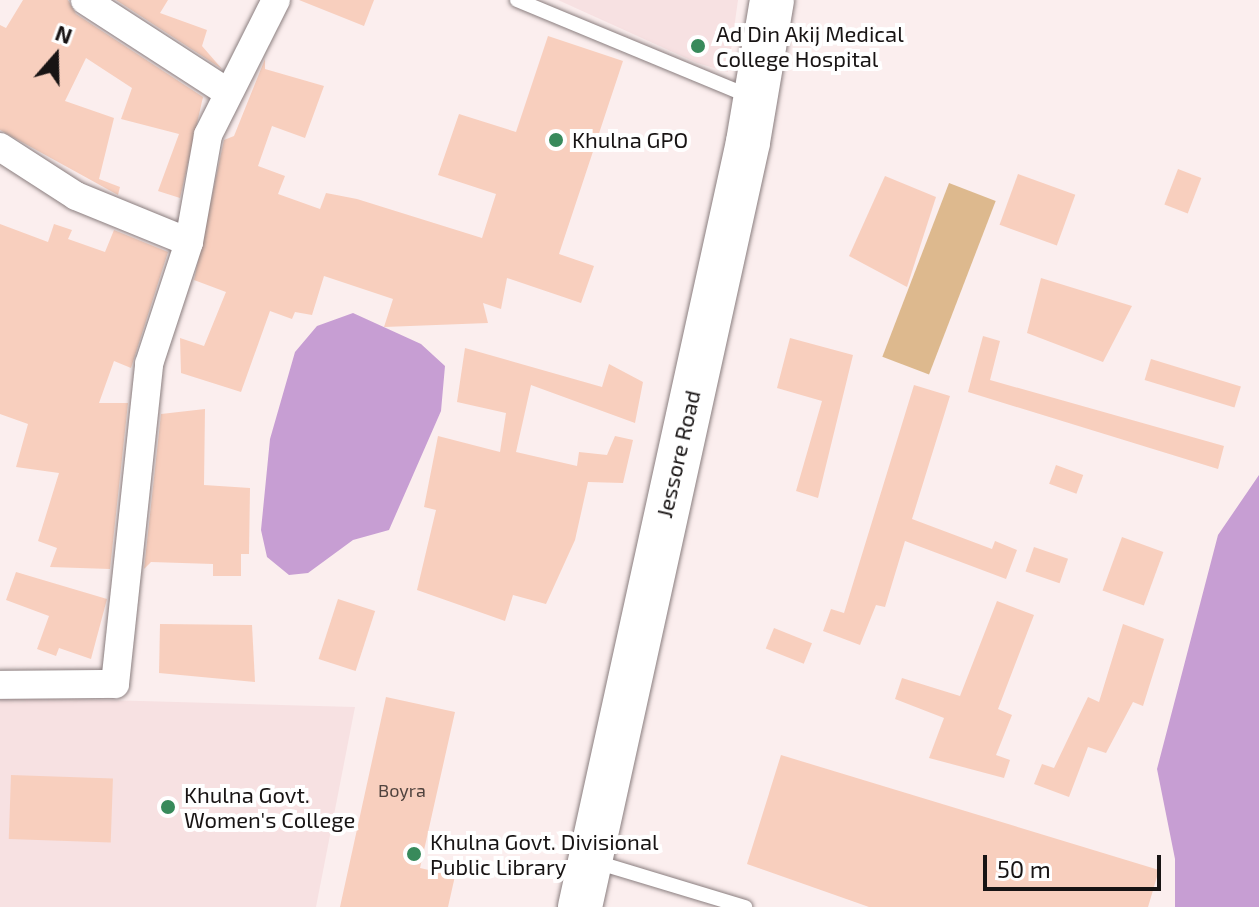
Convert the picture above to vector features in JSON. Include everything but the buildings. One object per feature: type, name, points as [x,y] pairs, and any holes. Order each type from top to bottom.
[{"type":"highway","name":"Jessore Road","points":[[580,907],[755,99],[772,0]]},
{"type":"street","points":[[0,685],[115,684],[149,364],[189,242],[208,135],[276,0]]},
{"type":"street","points":[[92,2],[227,92]]},
{"type":"street","points":[[0,147],[76,196],[189,242]]},
{"type":"lane","points":[[517,0],[755,99]]},
{"type":"lane","points":[[588,859],[745,907]]},
{"type":"shaded area","name":"Ad Din Akij Medical College Hospital","points":[[558,0],[738,0],[728,72],[697,63]]},
{"type":"shaded area","points":[[949,183],[996,201],[929,375],[882,357]]},
{"type":"shaded area","points":[[353,313],[421,344],[445,366],[441,411],[389,530],[353,540],[308,573],[289,575],[267,557],[261,530],[270,439],[295,352],[317,326]]},
{"type":"shaded area","points":[[1259,475],[1259,907],[1175,907],[1175,859],[1157,769],[1218,535]]},
{"type":"shaded area","name":"Khulna Govt. Women's College","points":[[0,697],[355,707],[316,907],[0,907]]},
{"type":"place","name":"Ad Din Akij Medical College Hospital","points":[[698,46]]},
{"type":"place","name":"Khulna GPO","points":[[556,140]]},
{"type":"place","name":"Khulna Govt. Women's College","points":[[168,807]]},
{"type":"place","name":"Khulna Govt. Divisional Public Library","points":[[414,854]]}]
